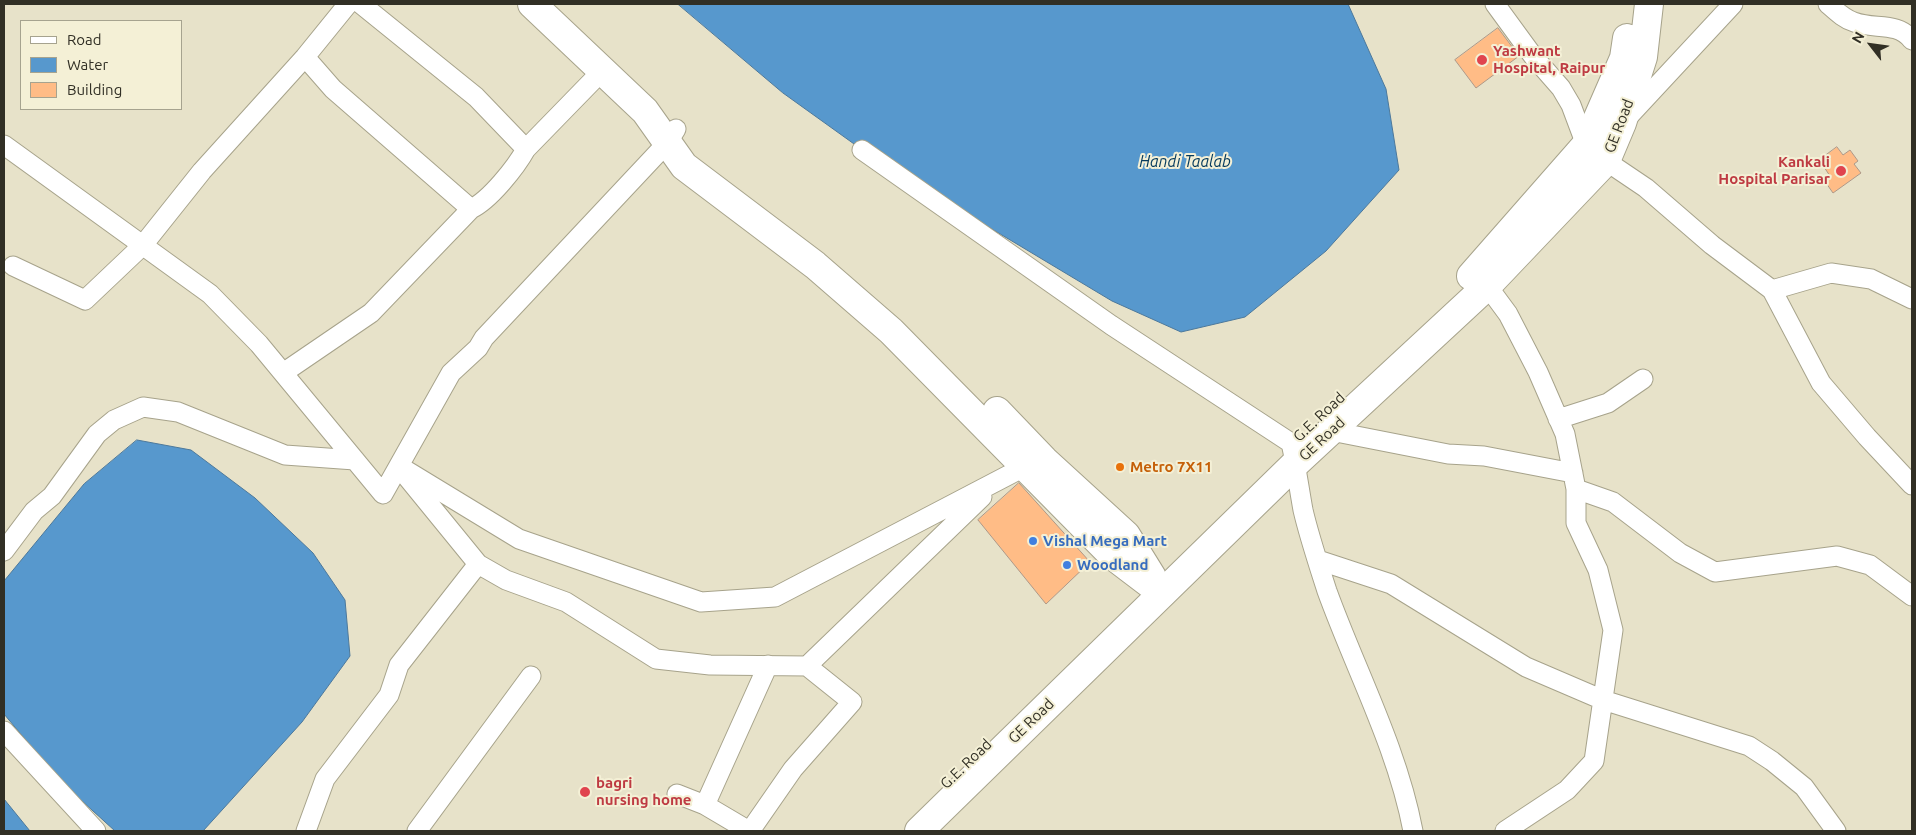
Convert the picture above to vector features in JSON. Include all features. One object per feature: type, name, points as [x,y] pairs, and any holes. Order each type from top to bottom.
[{"type":"main road","points":[[532,4],[672,136]]},
{"type":"main road","points":[[550,4],[636,85],[672,136],[684,166],[815,265],[891,331],[1034,463],[1112,554],[1156,586]]},
{"type":"main road","points":[[1596,153],[1624,58],[1631,4]]},
{"type":"main road","name":"GE Road","points":[[919,831],[1156,586],[1293,453],[1331,431],[1482,278],[1596,153],[1622,123],[1643,57],[1649,4]]},
{"type":"main road","name":"G.E. Road","points":[[1293,453],[1482,278]]},
{"type":"main road","name":"G.E. Road","points":[[897,831],[1156,586]]},
{"type":"street","points":[[7,268],[84,300],[143,245],[202,171],[305,56],[348,4]]},
{"type":"street","points":[[361,4],[476,96],[526,149]]},
{"type":"street","points":[[1495,4],[1533,56],[1561,88],[1596,153],[1646,188],[1712,245],[1772,290],[1821,383],[1867,437],[1912,485]]},
{"type":"street","points":[[1622,123],[1733,4]]},
{"type":"street","points":[[1828,4],[1845,18],[1856,23],[1894,27],[1908,34],[1912,40]]},
{"type":"street","points":[[305,56],[333,89],[472,209]]},
{"type":"street","points":[[282,373],[371,313],[472,209],[480,205],[518,164],[526,149],[603,70]]},
{"type":"street","points":[[4,145],[210,294],[259,344],[383,494],[451,373],[478,348],[484,338],[672,136]]},
{"type":"street","points":[[862,150],[1293,453],[1303,511],[1327,590],[1394,760],[1413,831]]},
{"type":"street","points":[[1772,290],[1831,273],[1871,279],[1912,299]]},
{"type":"street","points":[[1482,278],[1508,314],[1538,372],[1565,434],[1574,481],[1576,524],[1598,570],[1613,630],[1594,761],[1566,790],[1505,831]]},
{"type":"street","points":[[1558,419],[1608,403],[1643,379]]},
{"type":"street","points":[[4,551],[34,511],[52,496],[97,434],[114,420],[143,407],[178,412],[285,455],[354,460]]},
{"type":"street","points":[[1331,431],[1448,454],[1484,456],[1574,481],[1613,502],[1680,553],[1715,572],[1837,556],[1870,565],[1912,596]]},
{"type":"street","points":[[399,466],[519,539],[701,602],[775,597],[1034,463]]},
{"type":"street","points":[[399,466],[478,564],[506,580],[566,602],[656,659],[710,665],[807,666],[852,702],[793,769],[750,831],[705,805],[678,794]]},
{"type":"street","points":[[807,666],[998,482]]},
{"type":"street","points":[[1318,560],[1391,584],[1526,667],[1603,700],[1748,746],[1772,761],[1804,787],[1836,831]]},
{"type":"street","points":[[306,831],[325,779],[389,694],[399,665],[478,564]]},
{"type":"street","points":[[705,805],[768,665]]},
{"type":"street","points":[[417,831],[531,676]]},
{"type":"street","points":[[4,731],[96,831]]},
{"type":"water","name":"Handi Taalab","points":[[678,4],[1348,4],[1386,89],[1399,170],[1326,251],[1245,317],[1181,332],[1112,301],[875,159],[783,93]]},
{"type":"water","points":[[137,440],[191,450],[255,498],[313,553],[345,600],[350,656],[302,722],[203,831],[115,831],[60,781],[4,714],[4,581],[84,484]]},
{"type":"water","points":[[4,799],[30,831],[4,831]]},
{"type":"building","points":[[1498,28],[1519,56],[1476,88],[1455,60]]},
{"type":"building","points":[[1837,147],[1843,155],[1850,150],[1858,161],[1854,164],[1861,173],[1833,193],[1824,180],[1830,176],[1824,167],[1830,162],[1825,156]]},
{"type":"building","name":"Vishal Mega Mart","points":[[1019,483],[1090,562],[1046,604],[978,520]]},
{"type":"place","name":"Yashwant Hospital, Raipur","points":[[1482,60]]},
{"type":"place","name":"Kankali Hospital Parisar","points":[[1841,171]]},
{"type":"place","name":"Metro 7X11","points":[[1120,467]]},
{"type":"place","name":"Vishal Mega Mart","points":[[1033,541]]},
{"type":"place","name":"Woodland","points":[[1067,565]]},
{"type":"place","name":"bagri nursing home","points":[[585,792]]}]
